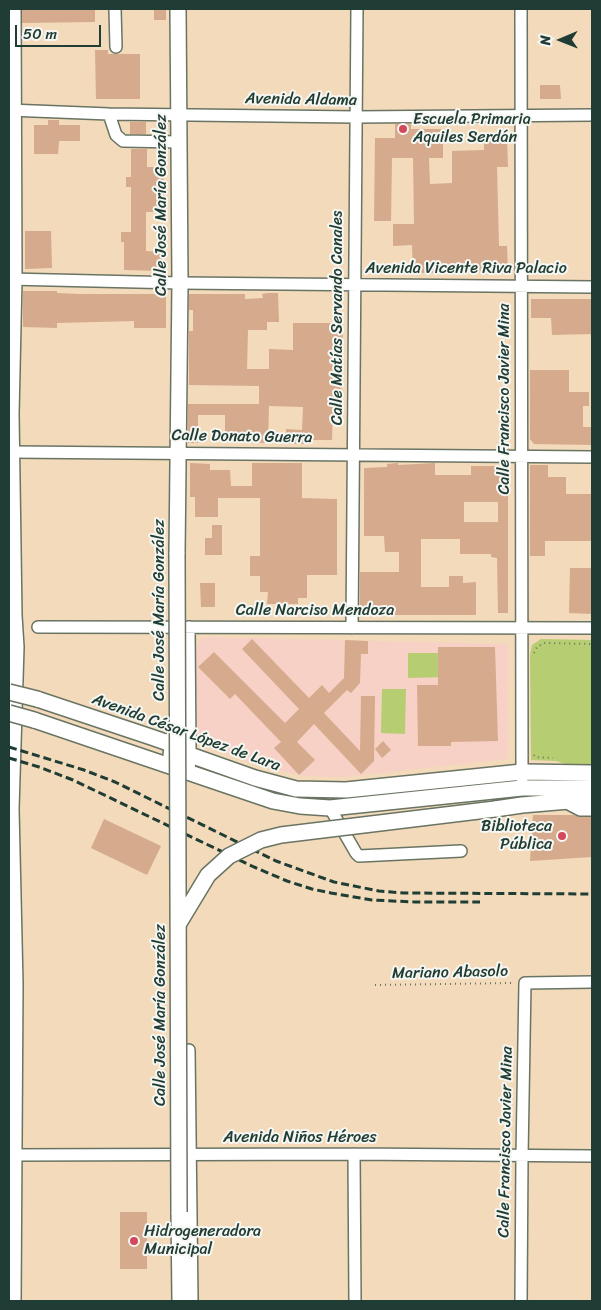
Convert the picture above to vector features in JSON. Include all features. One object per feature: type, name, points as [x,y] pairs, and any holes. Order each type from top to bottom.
[{"type":"main road","points":[[13,9],[10,414],[16,647],[11,809],[13,1301]]},
{"type":"main road","name":"Calle José María González","points":[[178,9],[180,283],[177,554],[180,1301]]},
{"type":"main road","points":[[9,685],[14,616]]},
{"type":"main road","name":"Avenida César López de Lara","points":[[9,692],[171,744],[190,754],[255,778],[296,789],[346,790],[522,772],[592,773]]},
{"type":"main road","name":"Avenida César López de Lara","points":[[9,714],[34,720],[273,801],[300,806],[330,808],[522,788],[592,788]]},
{"type":"main road","points":[[329,790],[330,808]]},
{"type":"main road","points":[[178,926],[189,904],[208,875],[229,856],[261,840],[281,835],[495,809],[522,804],[592,799]]},
{"type":"street","points":[[115,9],[116,48]]},
{"type":"street","name":"Calle Matías Servando Canales","points":[[352,628],[357,9]]},
{"type":"street","name":"Calle Francisco Javier Mina","points":[[521,9],[522,788]]},
{"type":"street","name":"Avenida Aldama","points":[[11,110],[109,114],[356,117],[592,115]]},
{"type":"street","points":[[109,114],[116,135],[124,141],[179,142]]},
{"type":"street","name":"Avenida Vicente Riva Palacio","points":[[11,279],[180,283],[592,287]]},
{"type":"street","name":"Calle Donato Guerra","points":[[12,452],[592,457]]},
{"type":"street","name":"Calle Narciso Mendoza","points":[[38,627],[592,628]]},
{"type":"street","points":[[168,765],[171,744],[171,627]]},
{"type":"street","points":[[189,772],[190,627]]},
{"type":"street","points":[[563,802],[580,810],[592,810]]},
{"type":"street","points":[[330,808],[359,856],[461,851]]},
{"type":"street","points":[[525,983],[592,982]]},
{"type":"street","name":"Calle Francisco Javier Mina","points":[[521,1301],[525,983]]},
{"type":"street","points":[[189,1050],[192,1301]]},
{"type":"street","points":[[354,1154],[355,1301]]},
{"type":"street","name":"Avenida Niños Héroes","points":[[11,1155],[354,1154],[592,1156]]},
{"type":"path","points":[[533,656],[537,647],[544,643],[592,644]]},
{"type":"path","points":[[532,749],[535,757]]},
{"type":"path","name":"Mariano Abasolo","points":[[375,985],[525,983]]},
{"type":"shaded area","points":[[203,637],[508,644],[508,759],[346,777],[322,777],[276,770],[223,753],[214,744],[197,739],[196,645]]},
{"type":"green space","points":[[541,639],[592,640],[592,766],[572,766],[556,761],[531,760],[530,655],[532,645]]},
{"type":"green space","points":[[408,653],[452,653],[452,677],[408,678]]},
{"type":"green space","points":[[382,689],[406,689],[405,734],[381,733]]},
{"type":"building","points":[[22,9],[95,9],[95,22],[22,23]]},
{"type":"building","points":[[154,9],[166,9],[166,20],[154,20]]},
{"type":"building","points":[[95,50],[108,50],[108,54],[140,54],[140,99],[96,99]]},
{"type":"building","points":[[540,85],[560,85],[561,99],[540,99]]},
{"type":"building","points":[[48,120],[59,120],[59,125],[80,125],[80,141],[59,141],[58,154],[34,154],[34,125],[48,125]]},
{"type":"building","points":[[130,122],[146,122],[146,134],[130,134]]},
{"type":"building","points":[[395,124],[411,124],[411,129],[443,129],[443,158],[429,158],[430,184],[452,183],[452,151],[484,150],[484,138],[507,138],[508,167],[497,167],[499,246],[507,246],[508,272],[413,273],[412,245],[393,246],[393,224],[414,224],[413,158],[392,158],[391,221],[374,221],[375,138],[395,138]]},
{"type":"building","points":[[131,149],[147,149],[147,167],[163,167],[165,212],[146,212],[146,251],[162,252],[162,271],[124,270],[124,242],[121,242],[121,232],[131,232],[131,187],[126,187],[126,177],[131,177]]},
{"type":"building","points":[[25,231],[51,231],[52,268],[25,269]]},
{"type":"building","points":[[23,291],[57,291],[57,293],[79,294],[166,294],[166,328],[134,328],[134,321],[57,323],[57,328],[23,327]]},
{"type":"building","points":[[278,293],[279,322],[267,322],[267,330],[248,330],[247,369],[269,369],[269,349],[293,350],[293,323],[343,323],[341,407],[333,407],[332,440],[304,440],[304,444],[286,444],[286,429],[302,430],[303,407],[269,406],[268,443],[225,442],[225,415],[198,415],[198,443],[188,443],[188,404],[259,404],[259,386],[189,385],[189,331],[193,331],[193,310],[189,310],[189,294],[245,294],[245,299],[263,298],[262,294]]},
{"type":"building","points":[[531,299],[592,299],[592,334],[552,335],[551,318],[531,318]]},
{"type":"building","points":[[530,370],[569,370],[569,392],[589,392],[589,406],[583,406],[583,427],[592,427],[592,445],[534,444],[530,439]]},
{"type":"building","points":[[190,463],[210,464],[210,470],[230,470],[231,486],[252,486],[252,463],[302,463],[302,498],[337,499],[337,575],[307,575],[307,598],[298,598],[298,604],[267,604],[268,592],[260,592],[260,576],[250,576],[250,556],[260,556],[260,498],[218,498],[218,517],[195,517],[195,497],[190,497]]},
{"type":"building","points":[[435,463],[435,475],[471,475],[471,466],[508,466],[508,613],[498,613],[497,558],[491,557],[491,554],[460,554],[460,539],[421,539],[421,587],[449,587],[449,576],[463,576],[463,583],[476,582],[476,615],[360,615],[360,572],[399,572],[399,552],[385,552],[384,536],[364,536],[364,468],[387,467],[387,464]],"holes":[[[464,502],[498,502],[498,522],[464,522]]]},
{"type":"building","points":[[530,465],[548,465],[548,477],[566,477],[566,494],[592,494],[592,541],[545,541],[545,556],[530,556]]},
{"type":"building","points":[[212,525],[222,525],[222,555],[205,555],[205,538],[212,538]]},
{"type":"building","points":[[570,568],[592,568],[592,614],[569,613]]},
{"type":"building","points":[[200,583],[215,583],[215,607],[201,607]]},
{"type":"building","points":[[252,639],[309,698],[322,685],[329,693],[344,678],[345,640],[368,641],[368,654],[361,654],[360,683],[351,693],[347,690],[324,713],[360,751],[361,696],[375,696],[374,761],[361,774],[314,724],[297,742],[315,760],[299,775],[274,748],[281,742],[235,694],[230,699],[198,667],[214,652],[285,723],[299,709],[242,649]]},
{"type":"building","points":[[438,647],[495,647],[498,741],[451,742],[451,746],[418,746],[417,685],[438,685]]},
{"type":"building","points":[[383,741],[391,750],[382,758],[375,749]]},
{"type":"building","name":"Biblioteca Pública","points":[[533,815],[592,817],[592,857],[530,861]]},
{"type":"building","points":[[104,819],[161,846],[147,875],[91,848]]},
{"type":"building","name":"Hidrogeneradora Municipal","points":[[120,1212],[147,1212],[147,1269],[120,1269]]},
{"type":"railway","points":[[9,747],[84,770],[115,782],[276,861],[334,882],[379,891],[404,893],[592,894]]},
{"type":"railway","points":[[9,758],[73,780],[254,867],[312,889],[372,900],[480,902]]},
{"type":"place","name":"Escuela Primaria Aquiles Serdán","points":[[403,129]]},
{"type":"place","name":"Biblioteca Pública","points":[[562,836]]},
{"type":"place","name":"Hidrogeneradora Municipal","points":[[134,1241]]}]
